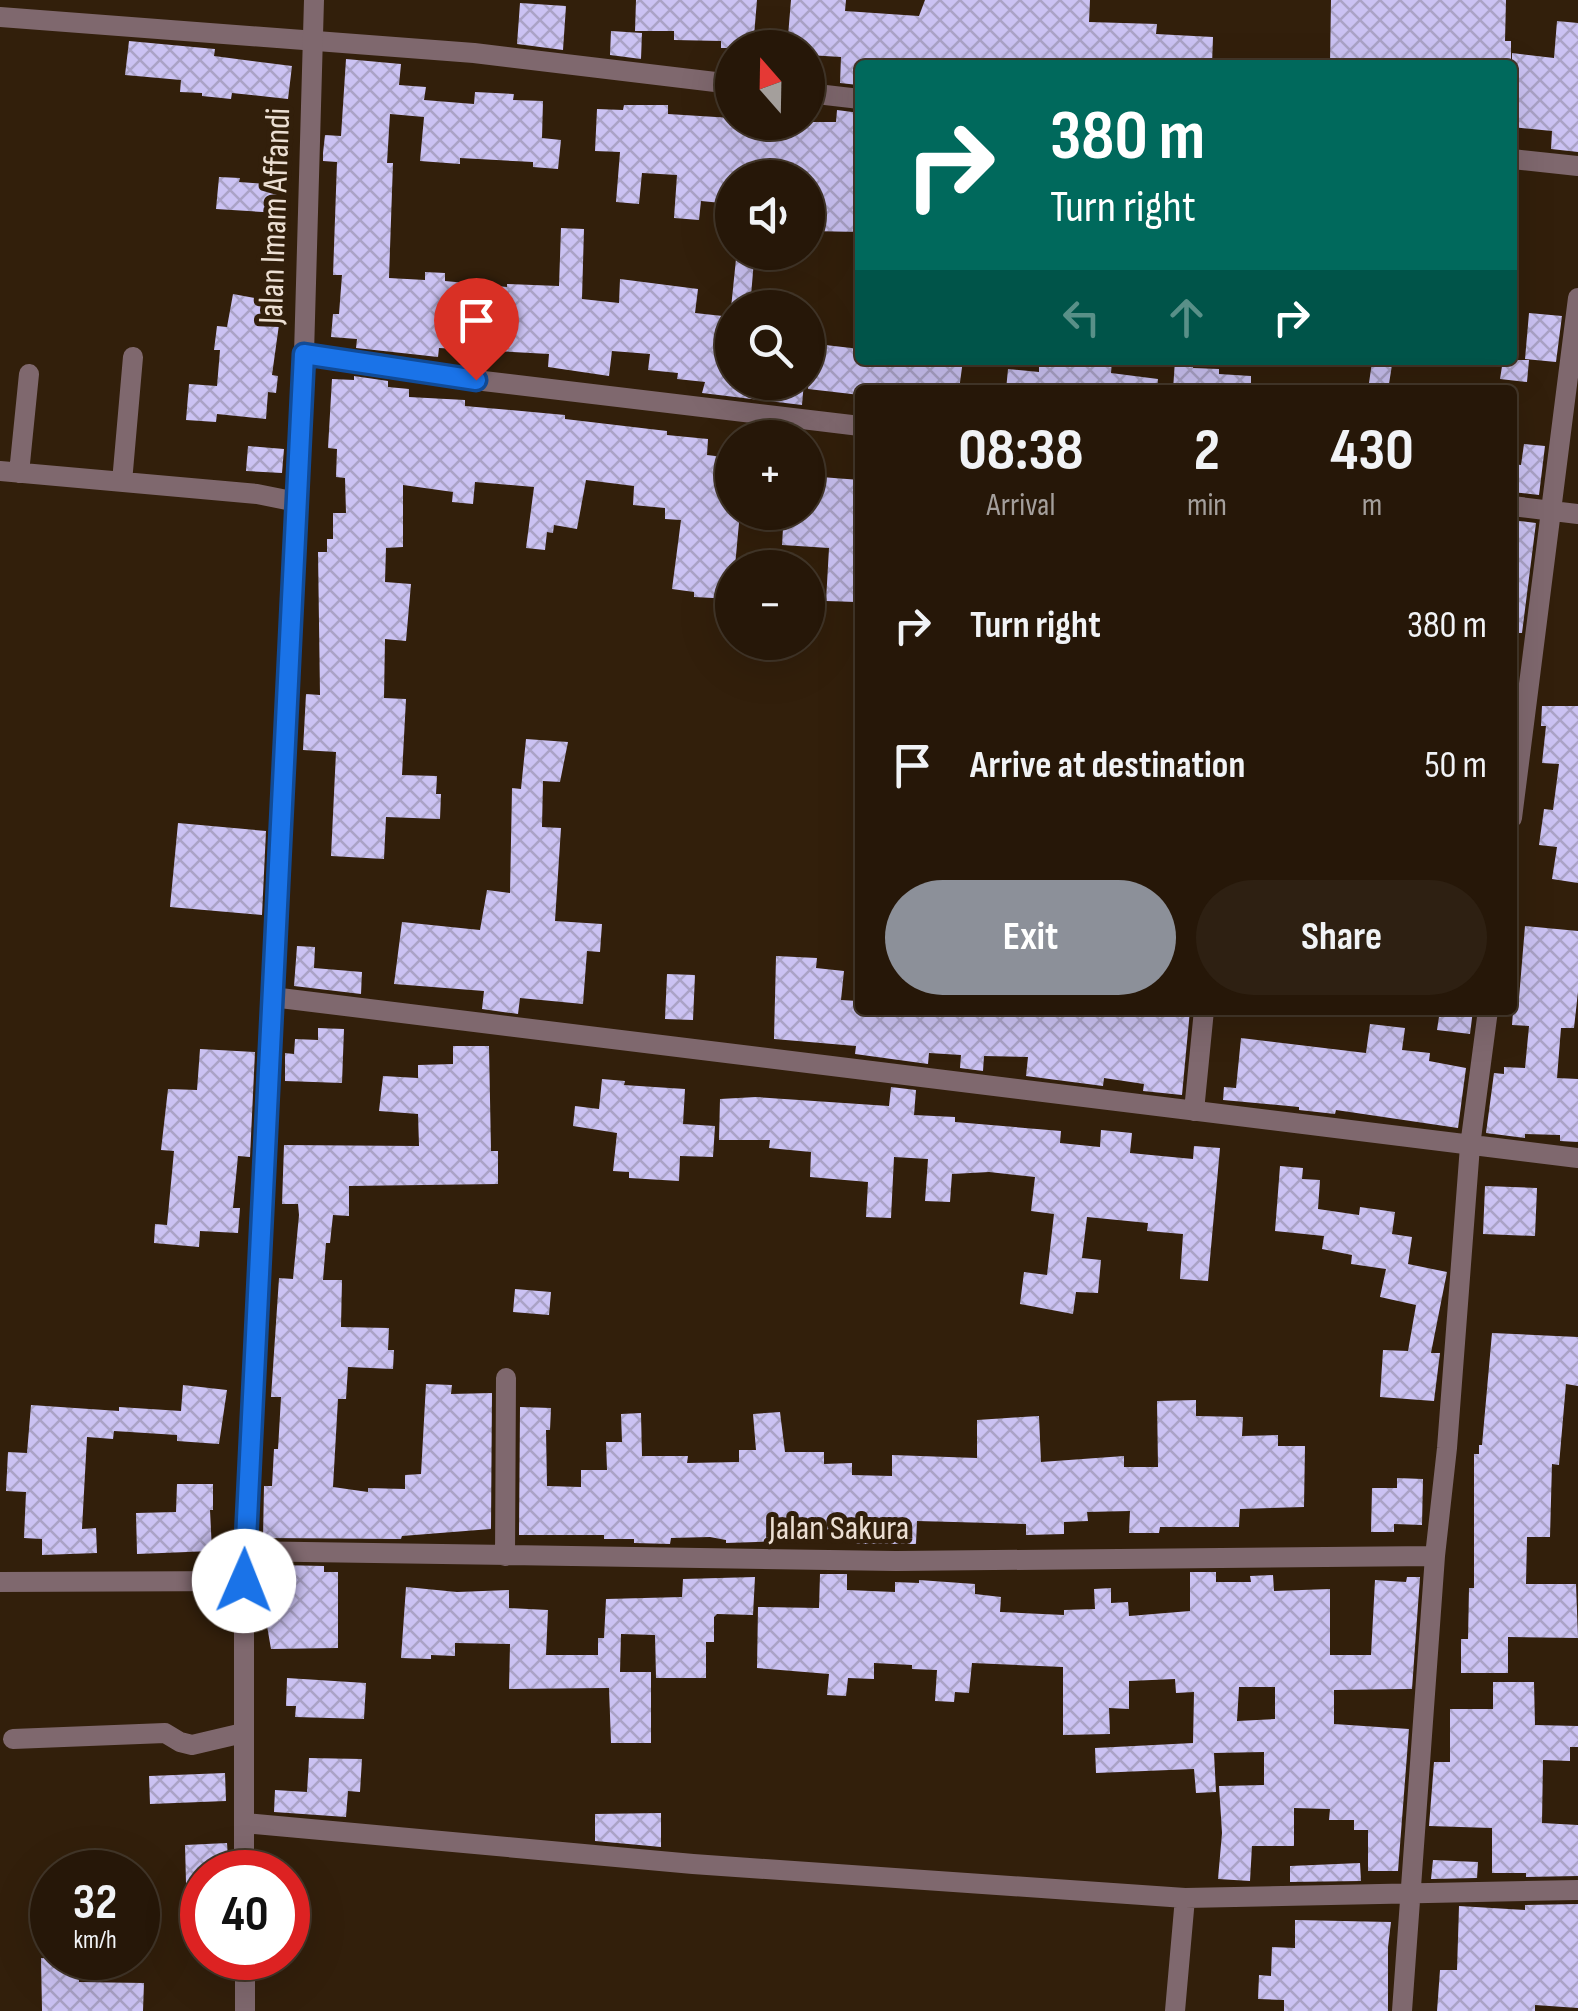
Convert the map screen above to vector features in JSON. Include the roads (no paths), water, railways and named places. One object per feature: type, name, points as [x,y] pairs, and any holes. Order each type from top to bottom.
[{"type":"street","name":"Jalan Imam Affandi","points":[[244,1850],[244,1551],[304,354],[314,0]]},
{"type":"street","points":[[0,17],[474,54],[715,82]]},
{"type":"street","points":[[825,95],[855,98]]},
{"type":"street","points":[[1517,160],[1578,166]]},
{"type":"street","points":[[1517,780],[1578,298]]},
{"type":"street","points":[[304,354],[476,380],[855,425]]},
{"type":"street","points":[[122,482],[134,357]]},
{"type":"street","points":[[29,374],[10,472],[257,494],[297,502]]},
{"type":"street","points":[[1517,507],[1578,514]]},
{"type":"street","points":[[272,997],[1578,1158]]},
{"type":"street","points":[[1194,1112],[1204,1015]]},
{"type":"street","points":[[1402,2011],[1470,1146],[1487,1015]]},
{"type":"street","points":[[505,1556],[506,1378]]},
{"type":"street","name":"Jalan Sakura","points":[[244,1551],[896,1561],[1435,1556]]},
{"type":"street","points":[[0,1582],[244,1581]]},
{"type":"street","points":[[14,1739],[165,1733],[192,1745],[243,1733]]},
{"type":"street","points":[[244,1823],[693,1864],[1184,1898],[1578,1890]]},
{"type":"street","points":[[1175,2011],[1184,1898]]},
{"type":"street","points":[[245,1980],[246,2011]]}]
